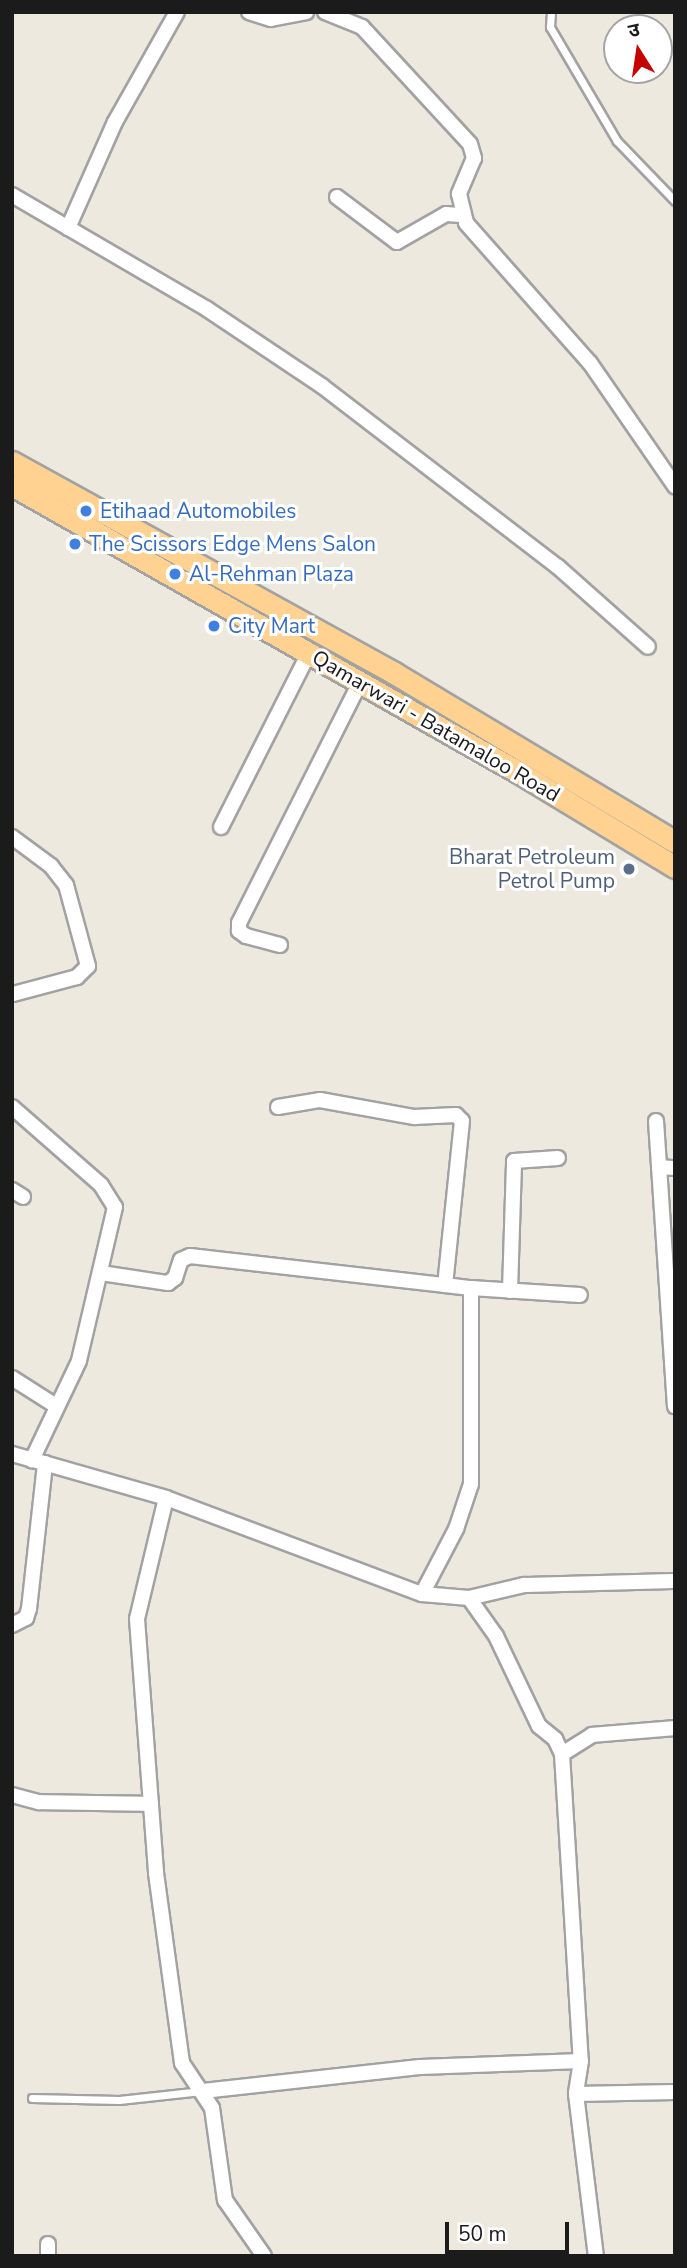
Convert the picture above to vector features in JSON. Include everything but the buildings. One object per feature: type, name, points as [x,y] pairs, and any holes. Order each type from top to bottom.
[{"type":"main road","name":"Qamarwari - Batamaloo Road","points":[[12,462],[394,673],[675,842]]},
{"type":"main road","name":"Qamarwari - Batamaloo Road","points":[[13,488],[309,653],[675,867]]},
{"type":"street","points":[[68,228],[116,122],[177,12]]},
{"type":"street","points":[[249,12],[271,19],[306,12]]},
{"type":"street","points":[[325,12],[362,27],[470,144],[474,158],[458,194],[462,215],[590,363],[675,486]]},
{"type":"street","points":[[12,195],[207,309],[322,386],[558,567],[649,647]]},
{"type":"street","points":[[337,197],[397,242],[446,214],[462,215]]},
{"type":"street","points":[[221,827],[309,653]]},
{"type":"street","points":[[281,945],[246,936],[239,931],[239,923],[359,682]]},
{"type":"street","points":[[12,837],[51,866],[66,885],[88,958],[88,965],[77,977],[13,994]]},
{"type":"street","points":[[278,1107],[320,1100],[414,1117],[459,1117],[445,1284]]},
{"type":"street","points":[[12,1107],[111,1197],[114,1223],[79,1361],[56,1406],[39,1461],[29,1609],[26,1618],[12,1625]]},
{"type":"street","points":[[656,1121],[659,1167],[669,1229],[675,1406]]},
{"type":"street","points":[[510,1291],[514,1161],[558,1158]]},
{"type":"street","points":[[659,1167],[675,1168]]},
{"type":"street","points":[[102,1273],[171,1282],[181,1260],[190,1256],[471,1288],[580,1295]]},
{"type":"street","points":[[422,1594],[456,1530],[471,1484],[471,1288]]},
{"type":"street","points":[[12,1378],[56,1406]]},
{"type":"street","points":[[12,1454],[166,1498],[422,1594],[469,1598],[524,1585],[675,1581]]},
{"type":"street","points":[[166,1498],[136,1619],[151,1804],[180,2052],[186,2071],[203,2091],[219,2133],[225,2200],[264,2256]]},
{"type":"street","points":[[469,1598],[496,1636],[539,1726],[555,1739],[562,1754],[581,2061],[576,2094],[596,2256]]},
{"type":"street","points":[[562,1754],[592,1735],[675,1728]]},
{"type":"street","points":[[12,1795],[39,1802],[151,1804]]},
{"type":"street","points":[[203,2091],[420,2067],[581,2061]]},
{"type":"street","points":[[576,2094],[675,2092]]},
{"type":"lane","points":[[551,12],[550,27],[617,141],[675,201]]},
{"type":"lane","points":[[32,2098],[119,2100],[203,2091]]},
{"type":"place","name":"Etihaad Automobiles","points":[[86,511]]},
{"type":"place","name":"The Scissors Edge Mens Salon","points":[[75,544]]},
{"type":"place","name":"Al-Rehman Plaza","points":[[175,574]]},
{"type":"place","name":"City Mart","points":[[214,626]]},
{"type":"place","name":"Bharat Petroleum Petrol Pump","points":[[629,869]]}]
